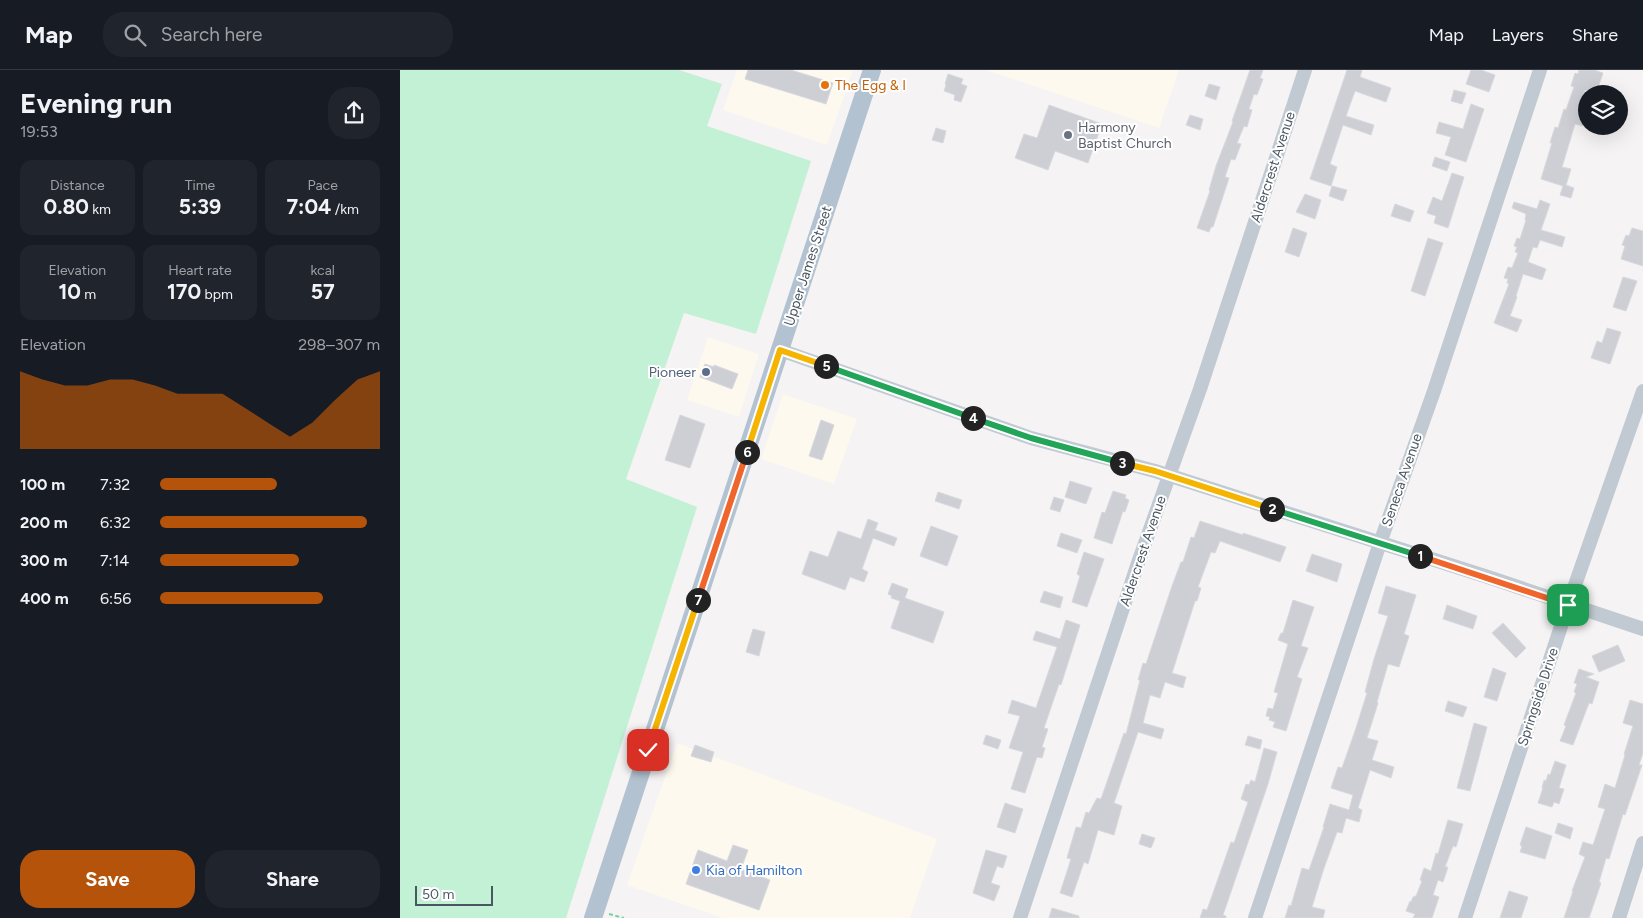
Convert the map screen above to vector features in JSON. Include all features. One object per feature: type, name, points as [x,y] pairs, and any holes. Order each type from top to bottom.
[{"type":"main road","name":"Upper James Street","points":[[593,918],[872,70]]},
{"type":"street","name":"Aldercrest Avenue","points":[[1020,918],[1138,563],[1200,389],[1306,70]]},
{"type":"street","name":"Seneca Avenue","points":[[1255,918],[1380,543],[1434,391],[1540,70]]},
{"type":"street","points":[[780,350],[1031,438],[1169,476],[1643,630]]},
{"type":"street","name":"Springside Drive","points":[[1464,918],[1568,605],[1643,391]]},
{"type":"street","points":[[1619,918],[1643,843]]},
{"type":"shaded area","points":[[737,70],[853,70],[827,145],[723,110]]},
{"type":"shaded area","points":[[986,70],[1179,70],[1159,128]]},
{"type":"shaded area","points":[[708,337],[759,354],[739,417],[687,400]]},
{"type":"shaded area","points":[[783,394],[857,419],[834,484],[761,459]]},
{"type":"shaded area","points":[[677,743],[937,839],[910,918],[723,918],[627,885]]},
{"type":"green space","points":[[400,70],[679,70],[722,84],[707,126],[811,161],[756,334],[684,313],[626,479],[697,507],[566,918],[400,918]]},
{"type":"building","points":[[748,70],[791,70],[833,83],[826,104],[745,79]]},
{"type":"building","points":[[1250,70],[1263,70],[1260,78],[1263,79],[1257,95],[1254,94],[1249,109],[1252,110],[1247,127],[1244,126],[1237,143],[1241,144],[1235,160],[1231,159],[1225,177],[1229,178],[1213,227],[1211,227],[1209,232],[1197,228],[1210,191],[1216,166]]},
{"type":"building","points":[[1347,70],[1362,70],[1360,77],[1391,88],[1386,102],[1355,91],[1346,116],[1374,125],[1371,135],[1343,125],[1330,164],[1337,167],[1331,186],[1310,179]]},
{"type":"building","points":[[1471,70],[1481,70],[1495,75],[1489,92],[1466,84]]},
{"type":"building","points":[[1579,70],[1594,70],[1603,73],[1599,85],[1578,85],[1578,125],[1575,124],[1562,167],[1571,169],[1566,185],[1574,188],[1571,198],[1560,195],[1563,186],[1541,179],[1555,127],[1558,128],[1564,109],[1566,110],[1574,87],[1571,86],[1575,73],[1578,74]]},
{"type":"building","points":[[948,74],[963,79],[961,84],[967,86],[961,102],[954,100],[955,95],[944,91]]},
{"type":"building","points":[[1209,84],[1220,87],[1216,100],[1205,96]]},
{"type":"building","points":[[1454,90],[1466,93],[1462,104],[1451,101]]},
{"type":"building","points":[[1471,104],[1484,109],[1466,162],[1445,155],[1451,137],[1436,133],[1439,122],[1463,129]]},
{"type":"building","name":"Harmony Baptist Church","points":[[1049,105],[1102,124],[1088,163],[1055,151],[1048,170],[1015,158],[1024,134],[1037,138]]},
{"type":"building","points":[[1190,115],[1203,119],[1200,130],[1186,125]]},
{"type":"building","points":[[936,128],[946,131],[943,143],[932,140]]},
{"type":"building","points":[[1435,157],[1450,162],[1447,171],[1432,166]]},
{"type":"building","points":[[1452,173],[1464,177],[1448,228],[1434,223],[1436,216],[1427,213],[1433,197],[1442,201]]},
{"type":"building","points":[[1332,186],[1347,190],[1343,201],[1329,196]]},
{"type":"building","points":[[1305,194],[1321,200],[1315,219],[1296,212]]},
{"type":"building","points":[[1540,200],[1550,204],[1541,230],[1565,237],[1562,247],[1540,240],[1537,248],[1533,247],[1528,262],[1546,269],[1542,280],[1523,274],[1510,316],[1522,320],[1517,332],[1494,323],[1509,284],[1507,283],[1508,279],[1504,278],[1508,267],[1512,268],[1518,253],[1515,252],[1517,247],[1514,246],[1517,238],[1520,239],[1526,220],[1526,214],[1512,208],[1514,202],[1537,209]]},
{"type":"building","points":[[1395,204],[1414,211],[1410,222],[1391,216]]},
{"type":"building","points":[[1293,228],[1307,233],[1299,257],[1285,252]]},
{"type":"building","points":[[1632,228],[1643,231],[1643,266],[1621,259],[1625,246],[1622,245],[1626,235],[1629,236]]},
{"type":"building","points":[[1428,238],[1443,243],[1425,296],[1411,291]]},
{"type":"building","points":[[1623,277],[1637,281],[1626,311],[1613,307]]},
{"type":"building","points":[[1607,328],[1621,332],[1610,364],[1591,358],[1597,341],[1602,343]]},
{"type":"building","points":[[705,364],[714,367],[714,365],[738,374],[732,389],[700,377]]},
{"type":"building","points":[[680,415],[705,424],[690,468],[665,460]]},
{"type":"building","points":[[821,420],[834,425],[822,460],[809,456]]},
{"type":"building","points":[[1070,481],[1092,488],[1086,504],[1065,497]]},
{"type":"building","points":[[1113,491],[1126,495],[1125,498],[1129,500],[1125,512],[1123,511],[1112,544],[1094,538],[1102,512],[1105,513]]},
{"type":"building","points":[[938,492],[962,500],[959,509],[935,501]]},
{"type":"building","points":[[1054,497],[1064,500],[1060,512],[1050,509]]},
{"type":"building","points":[[868,519],[878,523],[875,530],[897,538],[894,546],[873,538],[862,569],[868,572],[864,582],[850,577],[845,590],[802,574],[810,551],[828,557],[838,531],[861,539]]},
{"type":"building","points":[[1200,521],[1286,547],[1280,562],[1220,541],[1215,553],[1211,552],[1198,587],[1201,588],[1197,601],[1195,601],[1172,673],[1186,677],[1183,688],[1165,682],[1160,698],[1150,695],[1143,723],[1164,729],[1161,739],[1138,732],[1114,803],[1122,806],[1114,835],[1098,830],[1088,864],[1084,862],[1072,897],[1060,893],[1071,859],[1067,858],[1076,827],[1081,828],[1086,812],[1089,813],[1097,798],[1101,799],[1124,733],[1126,734],[1143,663],[1146,664],[1181,562],[1183,562],[1191,537],[1194,538]]},
{"type":"building","points":[[931,526],[958,536],[947,566],[920,556]]},
{"type":"building","points":[[1061,533],[1082,540],[1077,553],[1057,546]]},
{"type":"building","points":[[1084,552],[1104,559],[1087,607],[1072,602],[1080,576],[1077,574]]},
{"type":"building","points":[[1312,554],[1342,564],[1337,582],[1306,571]]},
{"type":"building","points":[[892,583],[908,589],[905,598],[944,612],[933,643],[891,628],[900,601],[891,598],[892,596],[888,594]]},
{"type":"building","points":[[1386,586],[1416,595],[1404,634],[1409,636],[1399,667],[1388,664],[1367,738],[1378,741],[1372,760],[1394,767],[1391,778],[1370,770],[1358,808],[1362,810],[1359,822],[1346,818],[1342,833],[1337,832],[1312,907],[1325,910],[1323,918],[1285,918],[1289,905],[1291,906],[1302,868],[1309,870],[1330,804],[1349,810],[1353,795],[1331,788],[1338,767],[1342,768],[1356,728],[1367,693],[1365,692],[1374,659],[1388,616],[1378,613]]},
{"type":"building","points":[[1044,591],[1063,597],[1060,608],[1040,602]]},
{"type":"building","points":[[1293,600],[1314,607],[1301,646],[1308,648],[1297,677],[1302,679],[1286,731],[1273,727],[1275,722],[1269,720],[1270,717],[1266,716],[1268,708],[1273,709],[1278,693],[1274,692],[1288,644],[1278,640],[1281,633],[1283,633]]},
{"type":"building","points":[[1447,605],[1477,616],[1473,629],[1443,619]]},
{"type":"building","points":[[1066,620],[1080,625],[1061,685],[1059,684],[1044,728],[1048,729],[1042,747],[1045,748],[1042,758],[1037,757],[1025,793],[1011,789],[1023,752],[1009,748],[1020,716],[1008,713],[1012,700],[1036,708],[1057,647],[1033,640],[1036,631],[1060,639]]},
{"type":"building","points":[[1503,623],[1526,648],[1516,658],[1492,633]]},
{"type":"building","points":[[753,629],[765,632],[759,656],[746,652]]},
{"type":"building","points":[[1618,645],[1625,661],[1599,672],[1592,656]]},
{"type":"building","points":[[1493,668],[1506,673],[1497,701],[1484,697]]},
{"type":"building","points":[[1579,669],[1594,674],[1586,677],[1599,682],[1592,704],[1589,703],[1573,745],[1560,741],[1576,693],[1574,692],[1577,684],[1574,683]]},
{"type":"building","points":[[1630,700],[1643,704],[1643,753],[1639,765],[1642,765],[1625,815],[1623,814],[1609,859],[1606,858],[1599,882],[1601,883],[1589,918],[1564,918],[1585,857],[1579,854],[1583,842],[1593,845],[1605,809],[1598,807],[1605,784],[1615,788],[1625,755],[1633,726],[1623,723]]},
{"type":"building","points":[[1448,701],[1467,707],[1463,717],[1445,711]]},
{"type":"building","points":[[1474,723],[1487,727],[1470,791],[1457,788]]},
{"type":"building","points":[[986,735],[1001,740],[998,749],[983,744]]},
{"type":"building","points":[[1248,736],[1262,740],[1260,749],[1245,745]]},
{"type":"building","points":[[695,745],[714,752],[711,762],[691,756]]},
{"type":"building","points":[[1264,748],[1277,752],[1268,784],[1223,915],[1226,918],[1200,918],[1203,909],[1207,910],[1231,842],[1234,843],[1248,802],[1241,799],[1246,784],[1249,785],[1251,780],[1255,782]]},
{"type":"building","points":[[1555,761],[1566,765],[1559,788],[1564,789],[1559,804],[1554,802],[1552,807],[1538,803],[1544,780],[1546,781],[1548,774],[1550,775]]},
{"type":"building","points":[[1005,803],[1023,809],[1015,833],[997,827]]},
{"type":"building","points":[[1448,820],[1463,824],[1456,847],[1453,846],[1445,867],[1448,867],[1443,882],[1438,880],[1433,895],[1439,897],[1432,918],[1413,918],[1415,914],[1406,911],[1410,901],[1416,896],[1422,881],[1420,880],[1424,868],[1431,871]]},
{"type":"building","points":[[1558,823],[1573,828],[1570,839],[1555,833]]},
{"type":"building","points":[[1526,827],[1552,836],[1545,859],[1520,852],[1522,846],[1520,845]]},
{"type":"building","points":[[1142,834],[1155,838],[1151,848],[1139,844]]},
{"type":"building","points":[[733,845],[748,850],[741,869],[770,880],[759,910],[686,884],[698,850],[727,861]]},
{"type":"building","points":[[986,850],[1007,856],[1003,868],[997,866],[991,883],[1000,886],[994,901],[973,893]]},
{"type":"building","points":[[1509,891],[1528,897],[1521,918],[1500,918]]},
{"type":"building","points":[[1052,908],[1079,916],[1079,918],[1049,918]]},
{"type":"place","name":"The Egg & I","points":[[825,85]]},
{"type":"place","name":"Harmony Baptist Church","points":[[1068,135]]},
{"type":"place","name":"Pioneer","points":[[706,372]]},
{"type":"place","name":"Kia of Hamilton","points":[[696,870]]},
{"type":"route","points":[[648,750],[780,350],[1031,438],[1155,471],[1488,577],[1568,605]]}]
